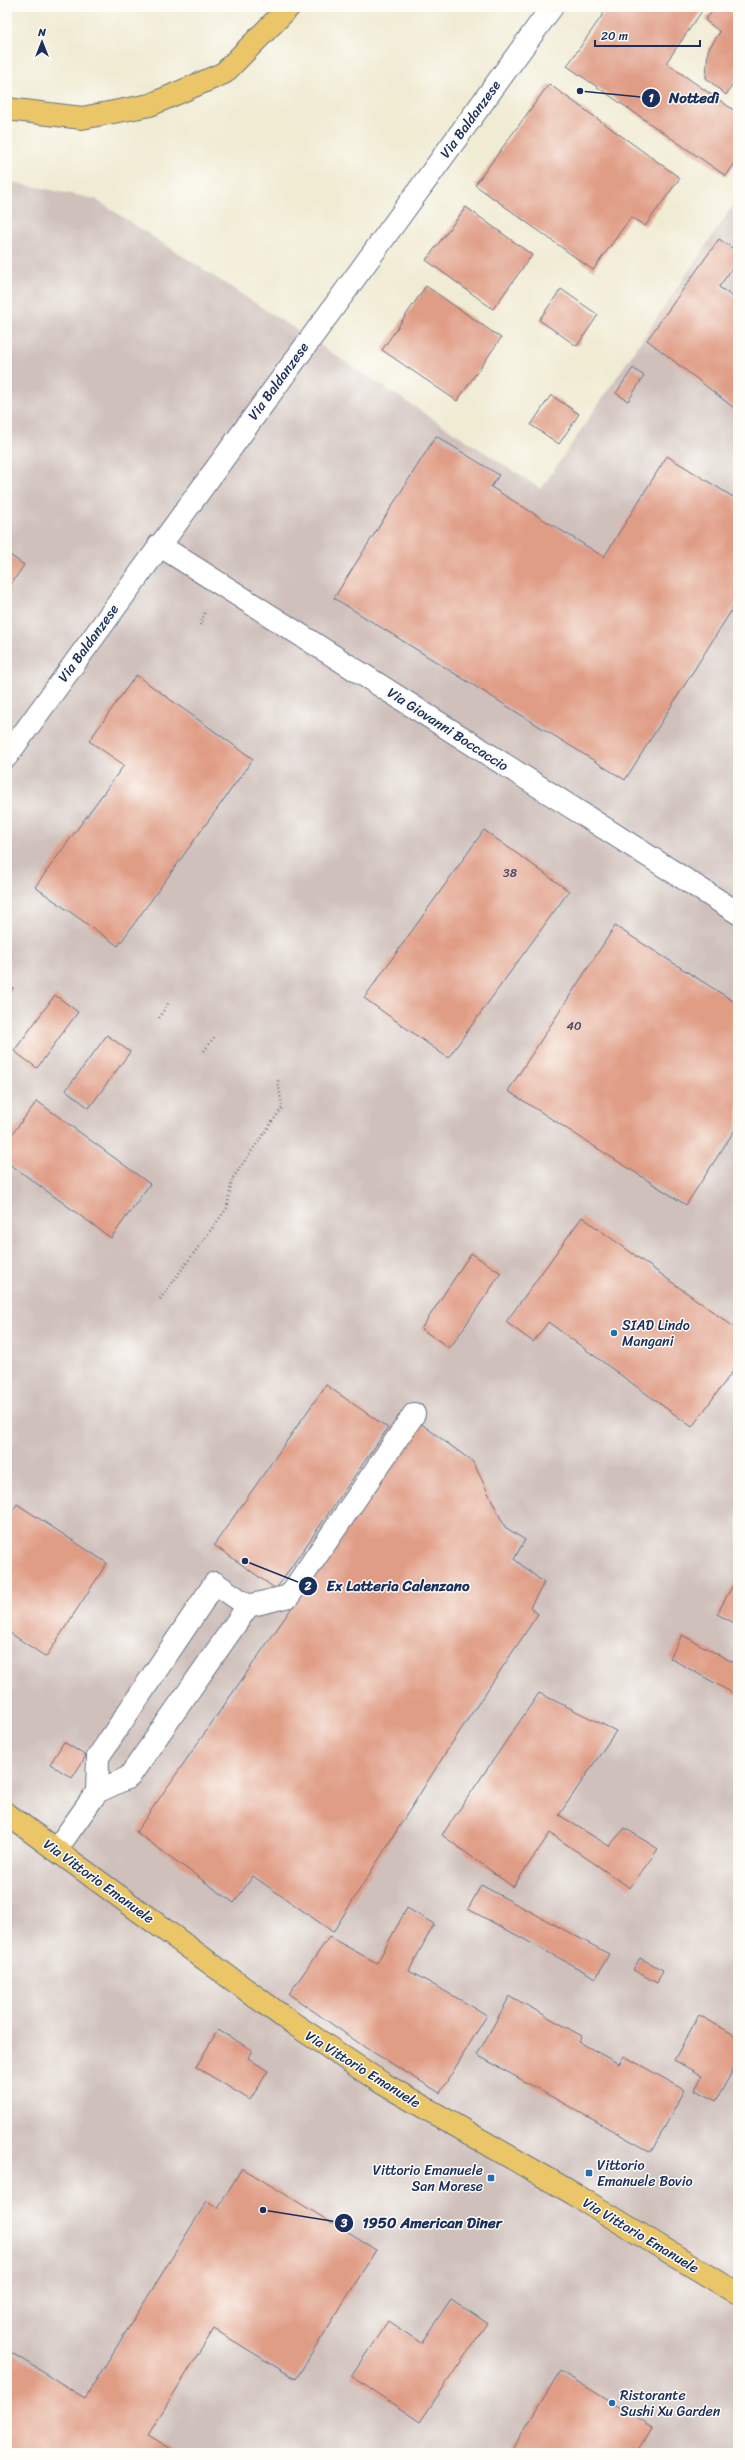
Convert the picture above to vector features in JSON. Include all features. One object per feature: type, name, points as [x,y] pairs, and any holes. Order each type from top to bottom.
[{"type":"main road","points":[[7,109],[82,118],[150,105],[224,73],[289,7]]},
{"type":"main road","name":"Via Vittorio Emanuele","points":[[7,1814],[282,2016],[382,2083],[574,2194],[738,2294]]},
{"type":"street","name":"Via Baldanzese","points":[[7,756],[158,545],[552,7]]},
{"type":"street","name":"Via Giovanni Boccaccio","points":[[158,545],[738,913]]},
{"type":"street","points":[[56,1850],[97,1792],[129,1777],[248,1606],[289,1596],[414,1414]]},
{"type":"street","points":[[97,1792],[98,1757],[215,1583],[248,1606]]},
{"type":"path","points":[[200,625],[208,607]]},
{"type":"path","points":[[159,1018],[170,1002]]},
{"type":"path","points":[[204,1051],[215,1036]]},
{"type":"path","points":[[160,1300],[227,1208],[232,1179],[282,1108],[278,1080]]},
{"type":"shaded area","points":[[7,181],[95,199],[541,489],[738,198],[738,2453],[7,2453]]},
{"type":"building","points":[[608,7],[697,7],[702,11],[666,63],[738,113],[738,159],[726,176],[567,66]]},
{"type":"building","points":[[716,7],[738,7],[738,77],[726,95],[706,78],[708,50],[720,32],[705,20]]},
{"type":"building","points":[[549,84],[680,178],[645,226],[631,217],[593,270],[475,185]]},
{"type":"building","points":[[466,207],[532,255],[493,309],[426,260]]},
{"type":"building","points":[[719,239],[738,252],[738,260],[719,287],[738,300],[738,411],[647,340]]},
{"type":"building","points":[[426,286],[501,338],[457,401],[382,350]]},
{"type":"building","points":[[561,289],[598,315],[577,346],[539,320]]},
{"type":"building","points":[[633,368],[644,376],[628,401],[616,393]]},
{"type":"building","points":[[551,395],[579,414],[559,444],[531,425]]},
{"type":"building","points":[[436,436],[499,475],[491,487],[604,557],[667,456],[738,500],[738,600],[625,780],[334,598]]},
{"type":"building","points":[[7,553],[24,565],[7,590]]},
{"type":"building","points":[[136,675],[253,759],[118,946],[35,887],[124,765],[89,741]]},
{"type":"building","points":[[484,830],[569,891],[448,1058],[364,998]]},
{"type":"building","points":[[615,926],[738,1004],[738,1125],[686,1205],[508,1091]]},
{"type":"building","points":[[7,984],[13,988],[7,998]]},
{"type":"building","points":[[55,995],[78,1012],[37,1068],[14,1051]]},
{"type":"building","points":[[107,1035],[130,1052],[89,1108],[66,1090]]},
{"type":"building","points":[[37,1101],[150,1184],[111,1238],[7,1162],[7,1141]]},
{"type":"building","points":[[582,1217],[738,1330],[738,1364],[692,1427],[548,1322],[533,1342],[506,1322]]},
{"type":"building","points":[[471,1253],[501,1273],[450,1348],[421,1329]]},
{"type":"building","points":[[326,1385],[388,1428],[276,1589],[214,1545]]},
{"type":"building","points":[[420,1423],[473,1462],[505,1527],[525,1540],[514,1559],[544,1583],[530,1607],[538,1614],[448,1749],[333,1932],[253,1876],[234,1903],[136,1832]]},
{"type":"building","points":[[17,1504],[107,1563],[46,1657],[7,1631],[7,1519]]},
{"type":"building","points":[[738,1576],[738,1625],[717,1614]]},
{"type":"building","points":[[682,1635],[738,1665],[738,1696],[670,1658]]},
{"type":"building","points":[[539,1693],[616,1731],[559,1815],[609,1846],[625,1828],[658,1849],[630,1888],[550,1833],[513,1887],[442,1835]]},
{"type":"building","points":[[64,1742],[86,1756],[72,1778],[50,1764]]},
{"type":"building","points":[[481,1885],[609,1954],[596,1978],[468,1909]]},
{"type":"building","points":[[407,1908],[434,1924],[409,1971],[487,2015],[440,2093],[366,2048],[289,1994],[329,1937],[377,1963]]},
{"type":"building","points":[[640,1958],[663,1970],[657,1983],[633,1970]]},
{"type":"building","points":[[510,1996],[582,2036],[579,2042],[619,2064],[624,2056],[685,2090],[651,2152],[477,2055]]},
{"type":"building","points":[[699,2015],[738,2037],[738,2061],[716,2101],[695,2090],[702,2076],[674,2060]]},
{"type":"building","points":[[218,2030],[252,2050],[248,2058],[268,2071],[250,2100],[196,2067]]},
{"type":"building","points":[[242,2168],[376,2250],[296,2379],[214,2329],[148,2435],[178,2453],[15,2453],[7,2448],[7,2350],[85,2398],[207,2201],[218,2208]]},
{"type":"building","points":[[451,2299],[487,2323],[420,2422],[351,2376],[388,2321],[421,2343]]},
{"type":"building","points":[[560,2371],[652,2427],[636,2453],[510,2453]]},
{"type":"place","name":"Nottedì","points":[[580,91]]},
{"type":"place","name":"SIAD Lindo Mangani","points":[[614,1333]]},
{"type":"place","name":"Ex Latteria Calenzano","points":[[245,1561]]},
{"type":"place","name":"Vittorio Emanuele Bovio","points":[[589,2173]]},
{"type":"place","name":"Vittorio Emanuele San Morese","points":[[491,2178]]},
{"type":"place","name":"1950 American Diner","points":[[263,2210]]},
{"type":"place","name":"Ristorante Sushi Xu Garden","points":[[612,2403]]}]
